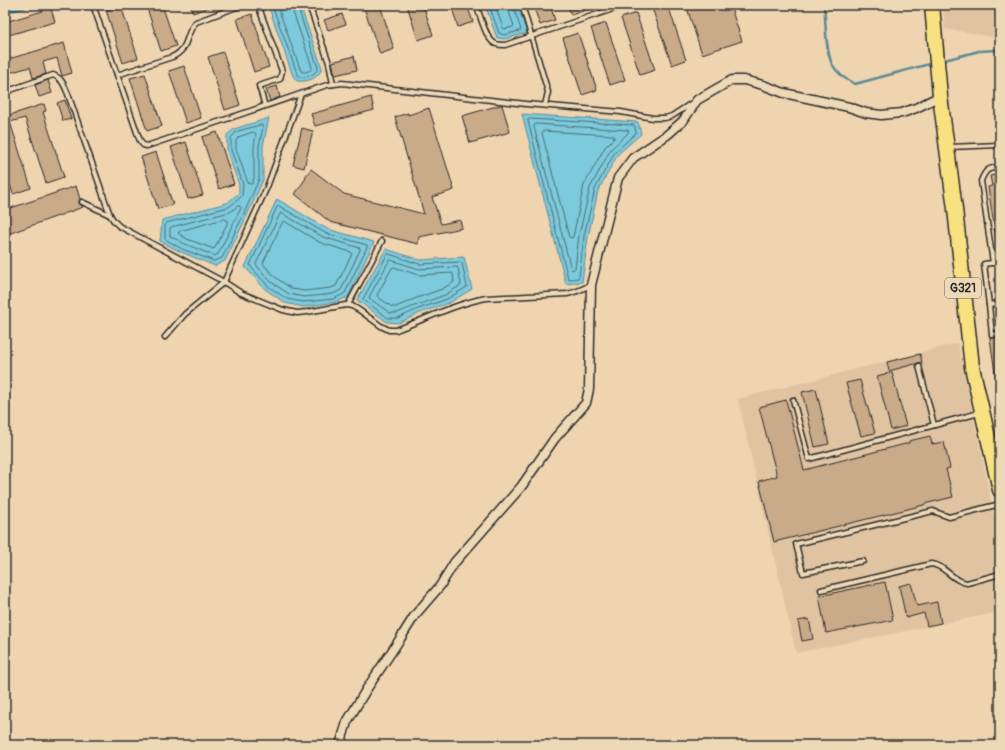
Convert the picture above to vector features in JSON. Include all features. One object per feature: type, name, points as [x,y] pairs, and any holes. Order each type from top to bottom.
[{"type":"highway","name":"G321","points":[[932,5],[940,90],[972,367],[1000,490]]},
{"type":"street","points":[[340,745],[347,722],[415,615],[440,586],[454,564],[521,487],[555,438],[586,403],[588,389],[591,284],[618,178],[633,158],[667,135],[683,122],[697,100],[732,80],[744,80],[764,85],[784,93],[850,107],[866,113],[881,115],[902,113],[916,108],[940,90]]},
{"type":"lane","points":[[93,5],[140,141],[143,145],[147,146],[327,85],[342,83],[621,112],[648,118],[665,118],[672,116],[697,100]]},
{"type":"lane","points":[[117,75],[172,57],[183,50],[192,27],[196,22],[242,5]]},
{"type":"lane","points":[[258,5],[282,71],[280,79],[259,86],[265,106]]},
{"type":"lane","points":[[319,5],[310,7],[329,63],[333,84]]},
{"type":"lane","points":[[476,5],[485,30],[494,44],[500,45],[505,45],[625,5]]},
{"type":"lane","points":[[522,5],[548,92],[545,105]]},
{"type":"lane","points":[[5,92],[52,75],[58,78],[63,82],[68,94],[110,215],[114,221],[119,226],[224,282],[241,293],[283,310],[297,313],[348,305],[359,310],[381,326],[389,330],[396,330],[473,300],[486,298],[562,295],[575,292],[591,284]]},
{"type":"lane","points":[[165,337],[185,314],[224,282],[267,187],[301,94]]},
{"type":"lane","points":[[947,147],[1000,145]]},
{"type":"lane","points":[[993,263],[981,181],[985,172],[990,168],[1000,167]]},
{"type":"lane","points":[[82,202],[110,215]]},
{"type":"lane","points":[[348,305],[382,241]]},
{"type":"lane","points":[[1000,262],[984,264],[992,335],[1000,333]]},
{"type":"lane","points":[[989,305],[1000,303]]},
{"type":"lane","points":[[919,366],[934,425]]},
{"type":"lane","points":[[793,400],[809,459],[982,413]]},
{"type":"lane","points":[[863,561],[803,573],[796,544],[933,511],[949,517],[1000,504]]},
{"type":"lane","points":[[821,590],[931,564],[939,566],[957,580],[967,583],[1000,574]]},
{"type":"lane","points":[[997,745],[1000,740]]},
{"type":"shaded area","points":[[943,5],[1000,5],[1000,38],[945,29]]},
{"type":"shaded area","points":[[958,343],[1000,543],[1000,612],[796,653],[738,399]]},
{"type":"water","points":[[5,5],[29,5],[25,8],[5,13]]},
{"type":"water","points":[[268,5],[300,5],[322,68],[318,75],[312,79],[297,81],[293,76]]},
{"type":"water","points":[[485,5],[517,5],[527,33],[504,39],[497,38]]},
{"type":"water","points":[[522,114],[638,122],[641,134],[618,154],[598,191],[588,237],[582,282],[566,284]]},
{"type":"water","points":[[269,118],[263,146],[263,180],[225,261],[215,266],[181,252],[160,241],[162,220],[227,203],[239,193],[239,185],[227,151],[227,135],[234,129]]},
{"type":"water","points":[[277,199],[327,229],[374,242],[348,297],[336,302],[303,307],[285,303],[265,289],[245,267]]},
{"type":"water","points":[[386,249],[420,260],[464,257],[472,289],[449,303],[420,313],[399,323],[387,322],[357,300]]},
{"type":"building","points":[[42,5],[50,5],[55,22],[5,36],[5,22],[43,11]]},
{"type":"building","points":[[146,5],[162,5],[176,46],[161,51]]},
{"type":"building","points":[[190,5],[211,5],[212,6],[193,13]]},
{"type":"building","points":[[363,5],[380,5],[394,49],[380,54]]},
{"type":"building","points":[[407,5],[423,5],[433,35],[418,40]]},
{"type":"building","points":[[451,5],[467,5],[473,22],[458,27]]},
{"type":"building","points":[[533,5],[550,5],[555,20],[540,25]]},
{"type":"building","points":[[568,5],[597,5],[598,6],[571,15]]},
{"type":"building","points":[[660,5],[668,5],[686,60],[672,65],[652,8]]},
{"type":"building","points":[[686,5],[730,5],[742,41],[702,54]]},
{"type":"building","points":[[121,6],[138,58],[123,63],[106,10]]},
{"type":"building","points":[[636,13],[655,70],[640,75],[621,18]]},
{"type":"building","points":[[252,14],[269,67],[254,72],[237,19]]},
{"type":"building","points":[[342,14],[346,24],[328,30],[324,20]]},
{"type":"building","points":[[606,23],[625,80],[610,85],[591,28]]},
{"type":"building","points":[[578,33],[597,90],[582,95],[563,38]]},
{"type":"building","points":[[64,43],[72,73],[62,76],[57,58],[43,62],[46,74],[33,78],[30,67],[5,74],[5,60]]},
{"type":"building","points":[[223,52],[240,105],[225,110],[208,57]]},
{"type":"building","points":[[354,56],[357,70],[335,75],[332,62]]},
{"type":"building","points":[[184,66],[201,118],[186,123],[169,71]]},
{"type":"building","points":[[145,74],[162,126],[147,131],[130,78]]},
{"type":"building","points":[[48,80],[52,93],[39,97],[35,85]]},
{"type":"building","points":[[277,86],[280,97],[270,101],[266,89]]},
{"type":"building","points":[[371,97],[374,110],[315,126],[311,114]]},
{"type":"building","points":[[65,100],[71,119],[63,121],[57,103]]},
{"type":"building","points":[[44,104],[46,111],[43,112],[64,177],[46,183],[25,118],[10,122],[31,188],[13,194],[5,169],[5,112],[7,116]]},
{"type":"building","points":[[502,105],[510,132],[470,143],[462,116]]},
{"type":"building","points":[[429,108],[454,190],[432,197],[441,224],[460,220],[462,228],[419,237],[418,244],[330,222],[295,194],[311,169],[344,194],[424,214],[395,117],[408,113],[408,115]]},
{"type":"building","points":[[302,128],[313,131],[304,168],[293,165]]},
{"type":"building","points":[[217,132],[234,184],[219,189],[202,137]]},
{"type":"building","points":[[186,142],[203,195],[188,199],[171,147]]},
{"type":"building","points":[[156,152],[173,205],[158,209],[141,157]]},
{"type":"building","points":[[1000,174],[1000,239],[996,239],[988,187],[992,186],[990,176]]},
{"type":"building","points":[[76,186],[80,199],[79,203],[83,207],[5,235],[5,210]]},
{"type":"building","points":[[1000,337],[1000,380],[996,380],[990,338]]},
{"type":"building","points":[[920,354],[922,362],[889,371],[887,362]]},
{"type":"building","points":[[892,372],[906,426],[891,430],[877,376]]},
{"type":"building","points":[[860,380],[875,433],[861,436],[846,383]]},
{"type":"building","points":[[816,389],[829,444],[815,447],[802,392]]},
{"type":"building","points":[[786,400],[804,470],[909,443],[909,441],[930,436],[932,444],[944,442],[950,468],[946,469],[953,497],[774,542],[759,481],[777,476],[759,407]]},
{"type":"building","points":[[885,582],[893,620],[826,633],[819,596]]},
{"type":"building","points":[[911,583],[917,606],[937,602],[941,623],[927,626],[924,613],[906,618],[899,586]]},
{"type":"building","points":[[809,619],[813,639],[802,641],[798,621]]},
{"type":"waterway","points":[[824,5],[827,43],[832,64],[842,76],[855,84],[933,63]]},
{"type":"waterway","points":[[941,61],[979,51],[996,50],[1000,56]]}]
